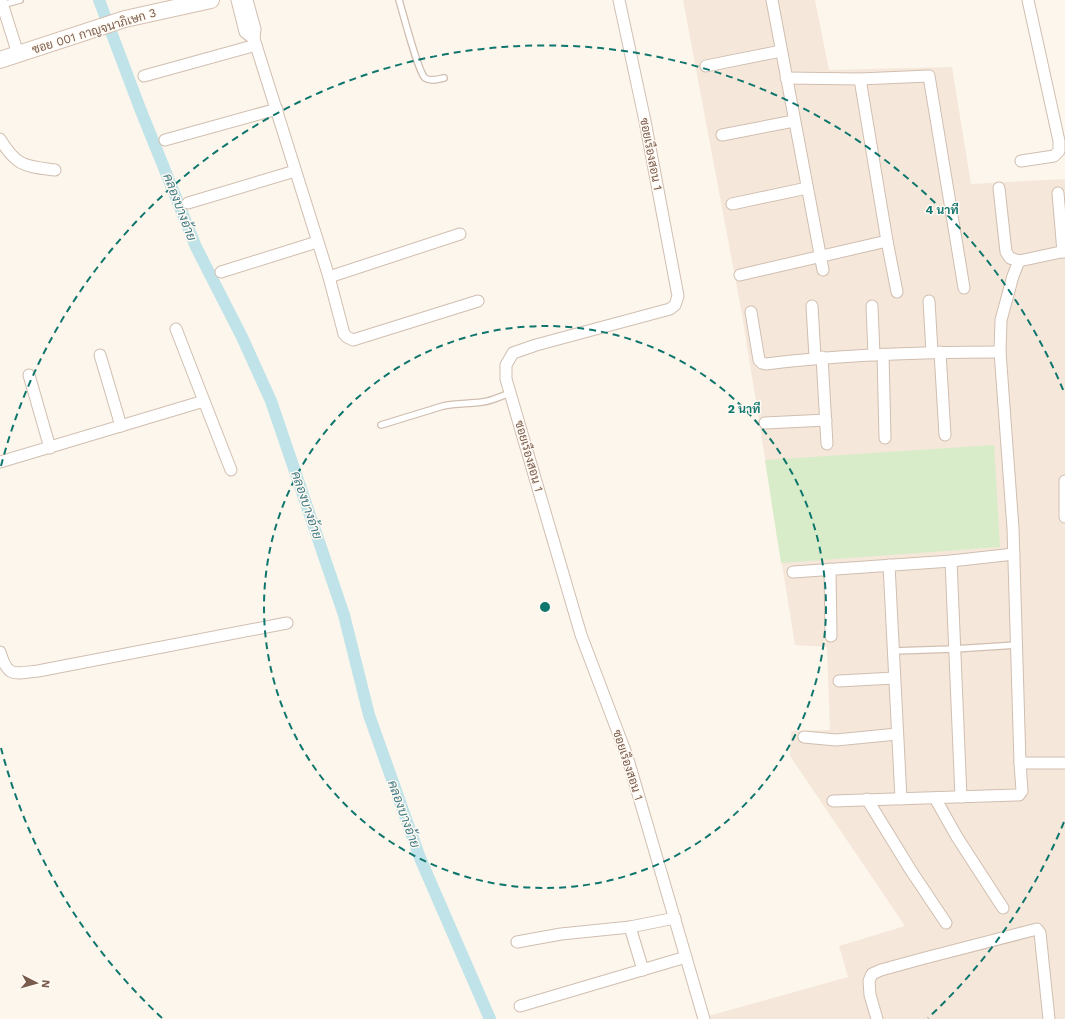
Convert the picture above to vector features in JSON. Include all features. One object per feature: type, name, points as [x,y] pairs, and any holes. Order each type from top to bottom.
[{"type":"street","name":"ซอย 001 กาญจนาภิเษก 3","points":[[0,60],[125,19],[211,0]]},
{"type":"street","points":[[237,0],[245,32],[255,42]]},
{"type":"street","points":[[247,0],[255,29],[255,42],[329,277],[344,334],[353,340],[478,301]]},
{"type":"street","name":"ซอยเรืองสอน 1","points":[[619,0],[645,121],[678,296],[675,305],[670,309],[536,345],[513,353],[506,365],[506,379],[581,635],[627,756],[704,1019]]},
{"type":"street","points":[[772,0],[823,270]]},
{"type":"street","points":[[1021,160],[1054,156],[1059,151],[1059,141],[1028,0]]},
{"type":"street","points":[[1,3],[18,54]]},
{"type":"street","points":[[144,76],[255,42]]},
{"type":"street","points":[[706,66],[781,51]]},
{"type":"street","points":[[786,78],[860,79],[929,76],[964,288]]},
{"type":"street","points":[[860,79],[897,292]]},
{"type":"street","points":[[165,140],[277,109]]},
{"type":"street","points":[[722,135],[794,121]]},
{"type":"street","points":[[0,139],[6,150],[17,162],[32,167],[55,170]]},
{"type":"street","points":[[188,203],[295,171]]},
{"type":"street","points":[[732,204],[807,188]]},
{"type":"street","points":[[998,188],[1006,252],[1010,258],[1019,261],[1064,252],[1058,193]]},
{"type":"street","points":[[329,277],[460,234]]},
{"type":"street","points":[[740,275],[887,241]]},
{"type":"street","points":[[221,272],[317,242]]},
{"type":"street","points":[[833,801],[1019,795],[1022,791],[1014,554],[1000,352],[1001,320],[1012,276],[1019,261]]},
{"type":"street","points":[[929,301],[945,435]]},
{"type":"street","points":[[812,306],[826,420],[827,444]]},
{"type":"street","points":[[872,306],[885,438]]},
{"type":"street","points":[[751,312],[759,360],[766,364],[818,357],[936,352],[1000,352]]},
{"type":"street","points":[[176,329],[231,470]]},
{"type":"street","points":[[100,355],[121,426]]},
{"type":"street","points":[[29,375],[50,448]]},
{"type":"street","points":[[0,462],[204,401]]},
{"type":"street","points":[[765,423],[826,420]]},
{"type":"street","points":[[1065,481],[1065,517]]},
{"type":"street","points":[[793,572],[951,561],[1014,554]]},
{"type":"street","points":[[951,561],[962,797]]},
{"type":"street","points":[[889,565],[901,799]]},
{"type":"street","points":[[830,569],[831,636]]},
{"type":"street","points":[[0,652],[3,664],[13,673],[38,671],[287,623]]},
{"type":"street","points":[[839,681],[894,678]]},
{"type":"street","points":[[804,737],[836,740],[897,734]]},
{"type":"street","points":[[1020,763],[1065,762]]},
{"type":"street","points":[[935,798],[957,837],[1003,908]]},
{"type":"street","points":[[867,800],[946,923]]},
{"type":"street","points":[[517,942],[561,934],[630,927],[675,918]]},
{"type":"street","points":[[630,927],[644,970]]},
{"type":"street","points":[[876,1019],[870,995],[869,981],[872,974],[921,959],[1037,929],[1040,933],[1049,1019]]},
{"type":"street","points":[[520,1006],[686,957]]},
{"type":"lane","points":[[1,3],[20,0]]},
{"type":"lane","points":[[399,0],[423,76],[427,80],[432,81],[444,78]]},
{"type":"lane","points":[[380,425],[443,406],[453,404],[482,403],[510,393]]},
{"type":"lane","points":[[893,651],[1017,645]]},
{"type":"shaded area","points":[[683,0],[815,0],[829,70],[952,67],[971,184],[1065,179],[1065,1019],[709,1019],[708,1016],[848,977],[839,946],[905,926],[790,756],[791,731],[830,730],[827,647],[795,645],[741,309]]},
{"type":"green space","points":[[994,445],[1000,547],[781,563],[765,460]]},
{"type":"waterway","name":"คลองบางอ้าย","points":[[99,0],[141,111],[196,247],[242,337],[271,401],[344,615],[369,715],[420,858],[490,1019]]}]
